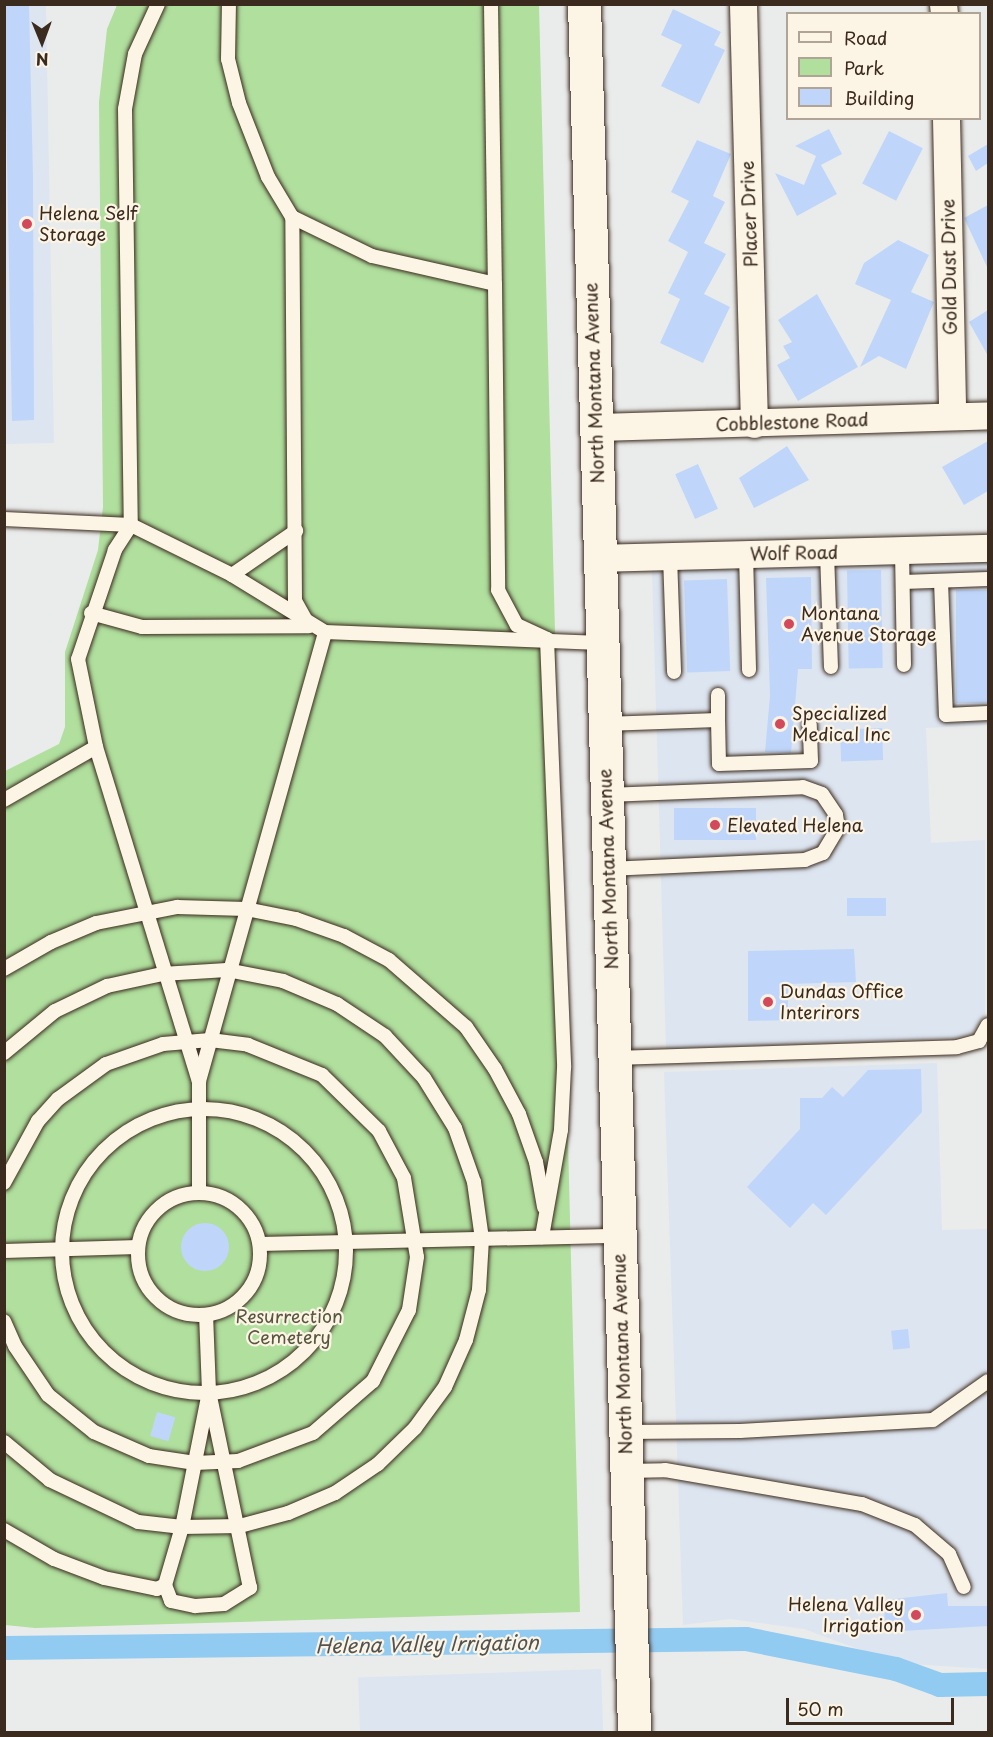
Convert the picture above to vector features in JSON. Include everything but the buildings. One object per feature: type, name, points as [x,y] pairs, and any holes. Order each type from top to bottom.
[{"type":"main road","name":"North Montana Avenue","points":[[584,4],[634,1732]]},
{"type":"street","name":"Placer Drive","points":[[743,4],[754,424]]},
{"type":"street","name":"Gold Dust Drive","points":[[946,120],[952,416]]},
{"type":"street","name":"Cobblestone Road","points":[[595,427],[754,424],[988,415]]},
{"type":"street","name":"Wolf Road","points":[[599,558],[988,548]]},
{"type":"lane","points":[[158,4],[135,54],[125,109],[131,525],[115,550],[91,613],[78,659],[96,747],[143,911],[183,1042],[199,1081]]},
{"type":"lane","points":[[229,4],[228,60],[239,103],[268,177],[292,217],[372,256],[495,284]]},
{"type":"lane","points":[[491,4],[498,590],[518,625],[548,639]]},
{"type":"lane","points":[[292,217],[289,278],[296,531],[295,601],[309,626]]},
{"type":"lane","points":[[4,519],[131,525],[232,575],[309,626],[325,632],[548,639],[601,643]]},
{"type":"lane","points":[[232,575],[296,531]]},
{"type":"lane","points":[[902,550],[904,665]]},
{"type":"lane","points":[[828,553],[831,668]]},
{"type":"lane","points":[[747,554],[749,670]]},
{"type":"lane","points":[[670,556],[674,672]]},
{"type":"lane","points":[[903,582],[988,579]]},
{"type":"lane","points":[[940,581],[946,715],[988,713]]},
{"type":"lane","points":[[91,613],[142,627],[309,626]]},
{"type":"lane","points":[[199,1192],[199,1081],[227,970],[325,632]]},
{"type":"lane","points":[[542,1238],[561,1130],[564,1068],[548,639]]},
{"type":"lane","points":[[718,695],[719,764],[811,761],[810,724]]},
{"type":"lane","points":[[604,724],[718,720]]},
{"type":"lane","points":[[4,800],[96,747]]},
{"type":"lane","points":[[606,795],[803,788],[822,794],[836,815],[838,828],[823,853],[805,860],[608,869]]},
{"type":"lane","points":[[4,969],[51,942],[143,911],[246,909],[296,919],[371,951],[430,991],[466,1027],[495,1069],[519,1114],[536,1162],[545,1212]]},
{"type":"lane","points":[[4,1053],[55,1011],[107,986],[162,974],[227,970],[284,981],[337,1004],[385,1036],[424,1078],[455,1128],[474,1182],[482,1239],[479,1290],[466,1340],[445,1386],[415,1428],[378,1464],[336,1493],[240,1526],[182,1527],[138,1522],[50,1480],[4,1442]]},
{"type":"lane","points":[[614,1058],[957,1047],[979,1041],[988,1025]]},
{"type":"lane","points":[[4,1184],[38,1121],[81,1080],[134,1052],[183,1042],[210,1040],[274,1052],[344,1091],[393,1154],[412,1204],[417,1241],[409,1310],[373,1381],[313,1433],[264,1455],[225,1462],[195,1463],[121,1446],[70,1415],[30,1371],[4,1321]]},
{"type":"lane","points":[[198,1109],[235,1112],[269,1125],[300,1145],[324,1173],[339,1206],[346,1242],[343,1280],[331,1315],[309,1346],[263,1378],[209,1392],[153,1383],[105,1353],[72,1306],[61,1250],[73,1197],[101,1152],[130,1129],[163,1114],[198,1109]]},
{"type":"lane","points":[[199,1192],[216,1195],[239,1207],[255,1228],[260,1244],[253,1283],[226,1310],[207,1315],[171,1308],[156,1297],[139,1266],[138,1247],[147,1222],[165,1203],[199,1192]]},
{"type":"lane","points":[[260,1244],[619,1236]]},
{"type":"lane","points":[[4,1251],[138,1247]]},
{"type":"lane","points":[[207,1315],[209,1392],[251,1575],[250,1588],[243,1596],[224,1604],[184,1605],[171,1601],[165,1585],[182,1527],[209,1392]]},
{"type":"lane","points":[[625,1432],[740,1431],[933,1420],[988,1381]]},
{"type":"lane","points":[[626,1471],[665,1470],[862,1504],[915,1525],[949,1554],[964,1587]]},
{"type":"lane","points":[[4,1530],[54,1558],[104,1578],[157,1589],[165,1585]]},
{"type":"shaded area","name":"Helena Self Storage","points":[[4,5],[46,5],[54,443],[5,444]]},
{"type":"shaded area","points":[[988,562],[988,725],[926,728],[931,843],[985,840],[985,1014],[972,1033],[956,1038],[666,1049],[652,571]]},
{"type":"shaded area","points":[[937,1063],[942,1230],[988,1229],[988,1669],[896,1663],[804,1629],[730,1619],[683,1625],[664,1072]]},
{"type":"shaded area","points":[[601,1669],[603,1732],[360,1732],[358,1677]]},
{"type":"green space","name":"Resurrection Cemetery","points":[[117,5],[539,5],[580,1612],[35,1628],[5,1625],[5,771],[59,744],[65,727],[65,652],[98,550],[103,507],[99,102],[107,29]]},
{"type":"waterway","name":"Helena Valley Irrigation","points":[[4,1648],[746,1639],[896,1669],[940,1685],[988,1684]]},
{"type":"place","name":"Helena Self Storage","points":[[27,224]]},
{"type":"place","name":"Montana Avenue Storage","points":[[789,624]]},
{"type":"place","name":"Specialized Medical Inc","points":[[780,724]]},
{"type":"place","name":"Elevated Helena","points":[[715,825]]},
{"type":"place","name":"Dundas Office Interirors","points":[[768,1002]]},
{"type":"place","name":"Helena Valley Irrigation","points":[[916,1615]]}]
